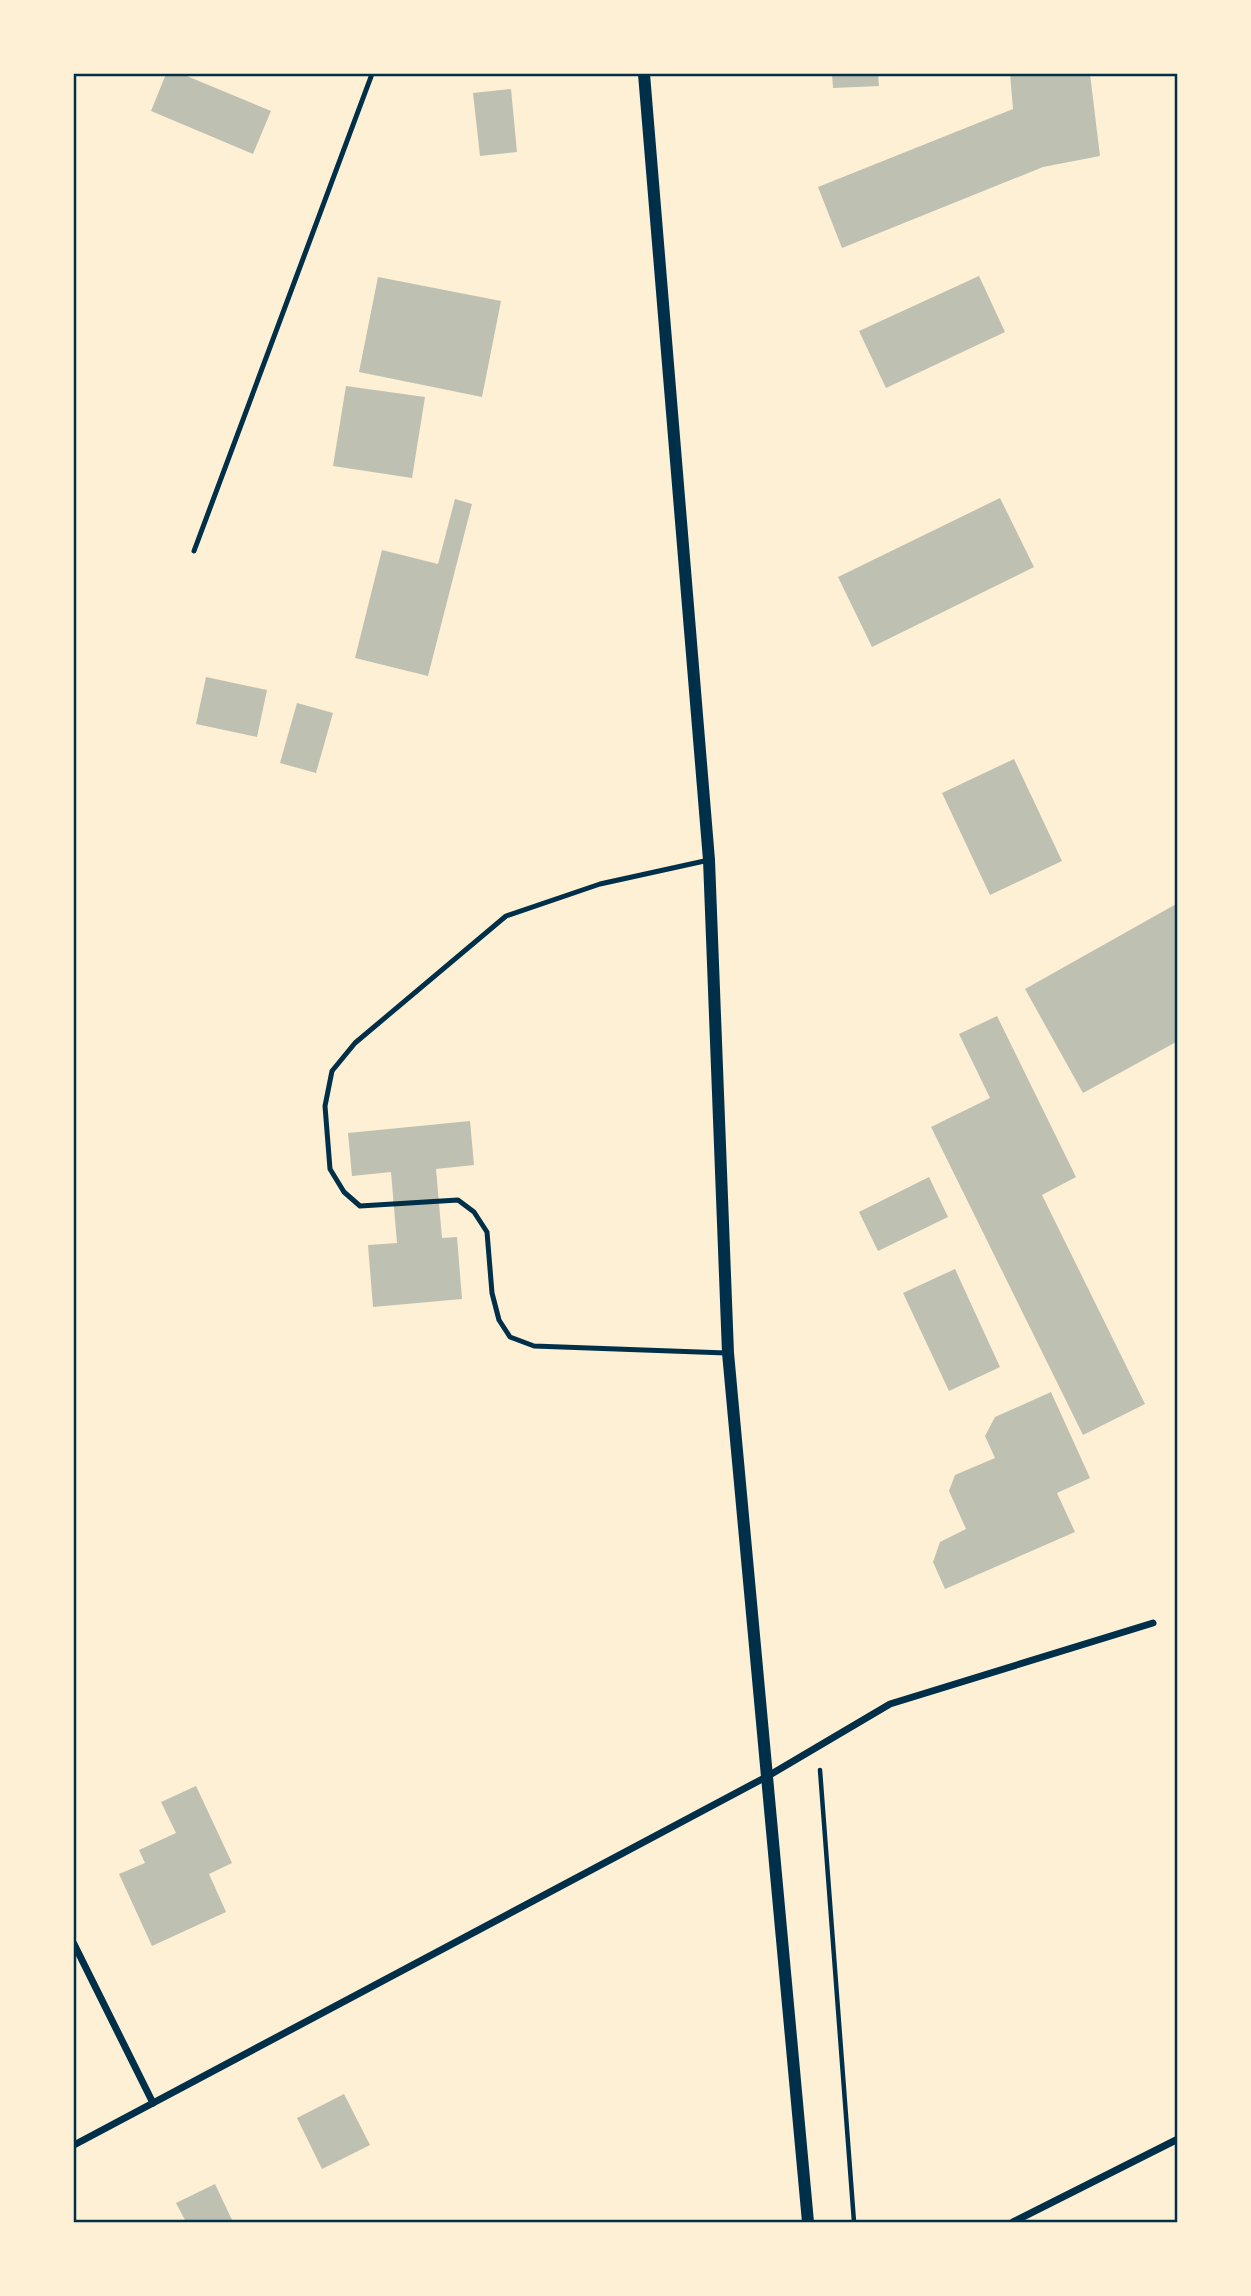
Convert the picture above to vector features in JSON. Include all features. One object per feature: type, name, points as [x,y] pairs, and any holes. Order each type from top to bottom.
[{"type":"street","points":[[644,74],[709,860],[728,1353],[808,2222]]},
{"type":"street","points":[[74,2145],[768,1776],[890,1704],[1153,1623]]},
{"type":"street","points":[[74,1944],[153,2103]]},
{"type":"street","points":[[1013,2222],[1022,2220],[1178,2139]]},
{"type":"lane","points":[[194,551],[372,74]]},
{"type":"lane","points":[[709,860],[600,884],[506,916],[355,1043],[332,1071],[325,1106],[330,1169],[344,1192],[360,1206],[458,1200],[474,1212],[487,1232],[492,1293],[499,1320],[510,1337],[534,1346],[728,1353]]},
{"type":"path","points":[[818,1746],[854,2222]]},
{"type":"building","points":[[166,74],[182,74],[271,111],[253,154],[151,111]]},
{"type":"building","points":[[832,74],[878,74],[879,86],[833,88]]},
{"type":"building","points":[[1010,74],[1090,74],[1100,156],[1043,167],[842,248],[818,187],[1013,109]]},
{"type":"building","points":[[511,89],[517,152],[480,156],[473,93]]},
{"type":"building","points":[[979,276],[1005,332],[886,388],[859,331]]},
{"type":"building","points":[[378,277],[501,301],[482,397],[359,372]]},
{"type":"building","points":[[346,386],[425,397],[412,478],[333,466]]},
{"type":"building","points":[[1000,498],[1034,567],[872,647],[838,577]]},
{"type":"building","points":[[455,499],[472,504],[428,676],[355,658],[382,550],[438,564]]},
{"type":"building","points":[[206,677],[267,690],[257,737],[196,724]]},
{"type":"building","points":[[297,703],[333,713],[316,773],[280,763]]},
{"type":"building","points":[[1014,759],[1062,861],[990,895],[942,793]]},
{"type":"building","points":[[1178,903],[1178,1041],[1083,1093],[1025,989]]},
{"type":"building","points":[[997,1016],[1076,1177],[1042,1195],[1145,1404],[1083,1435],[931,1127],[990,1098],[959,1034]]},
{"type":"building","points":[[470,1121],[474,1165],[436,1169],[442,1238],[457,1237],[462,1299],[373,1307],[368,1245],[397,1243],[391,1172],[352,1176],[348,1133]]},
{"type":"building","points":[[929,1177],[948,1217],[878,1251],[859,1212]]},
{"type":"building","points":[[955,1269],[1000,1367],[949,1391],[903,1293]]},
{"type":"building","points":[[1051,1392],[1090,1478],[1057,1493],[1075,1532],[945,1589],[933,1562],[940,1542],[966,1529],[949,1491],[955,1475],[995,1458],[985,1436],[995,1417]]},
{"type":"building","points":[[196,1786],[232,1863],[209,1874],[226,1912],[152,1946],[119,1874],[145,1863],[139,1850],[176,1833],[161,1802]]},
{"type":"building","points":[[344,2094],[370,2145],[322,2169],[297,2118]]},
{"type":"building","points":[[215,2184],[233,2222],[186,2222],[176,2203]]}]
